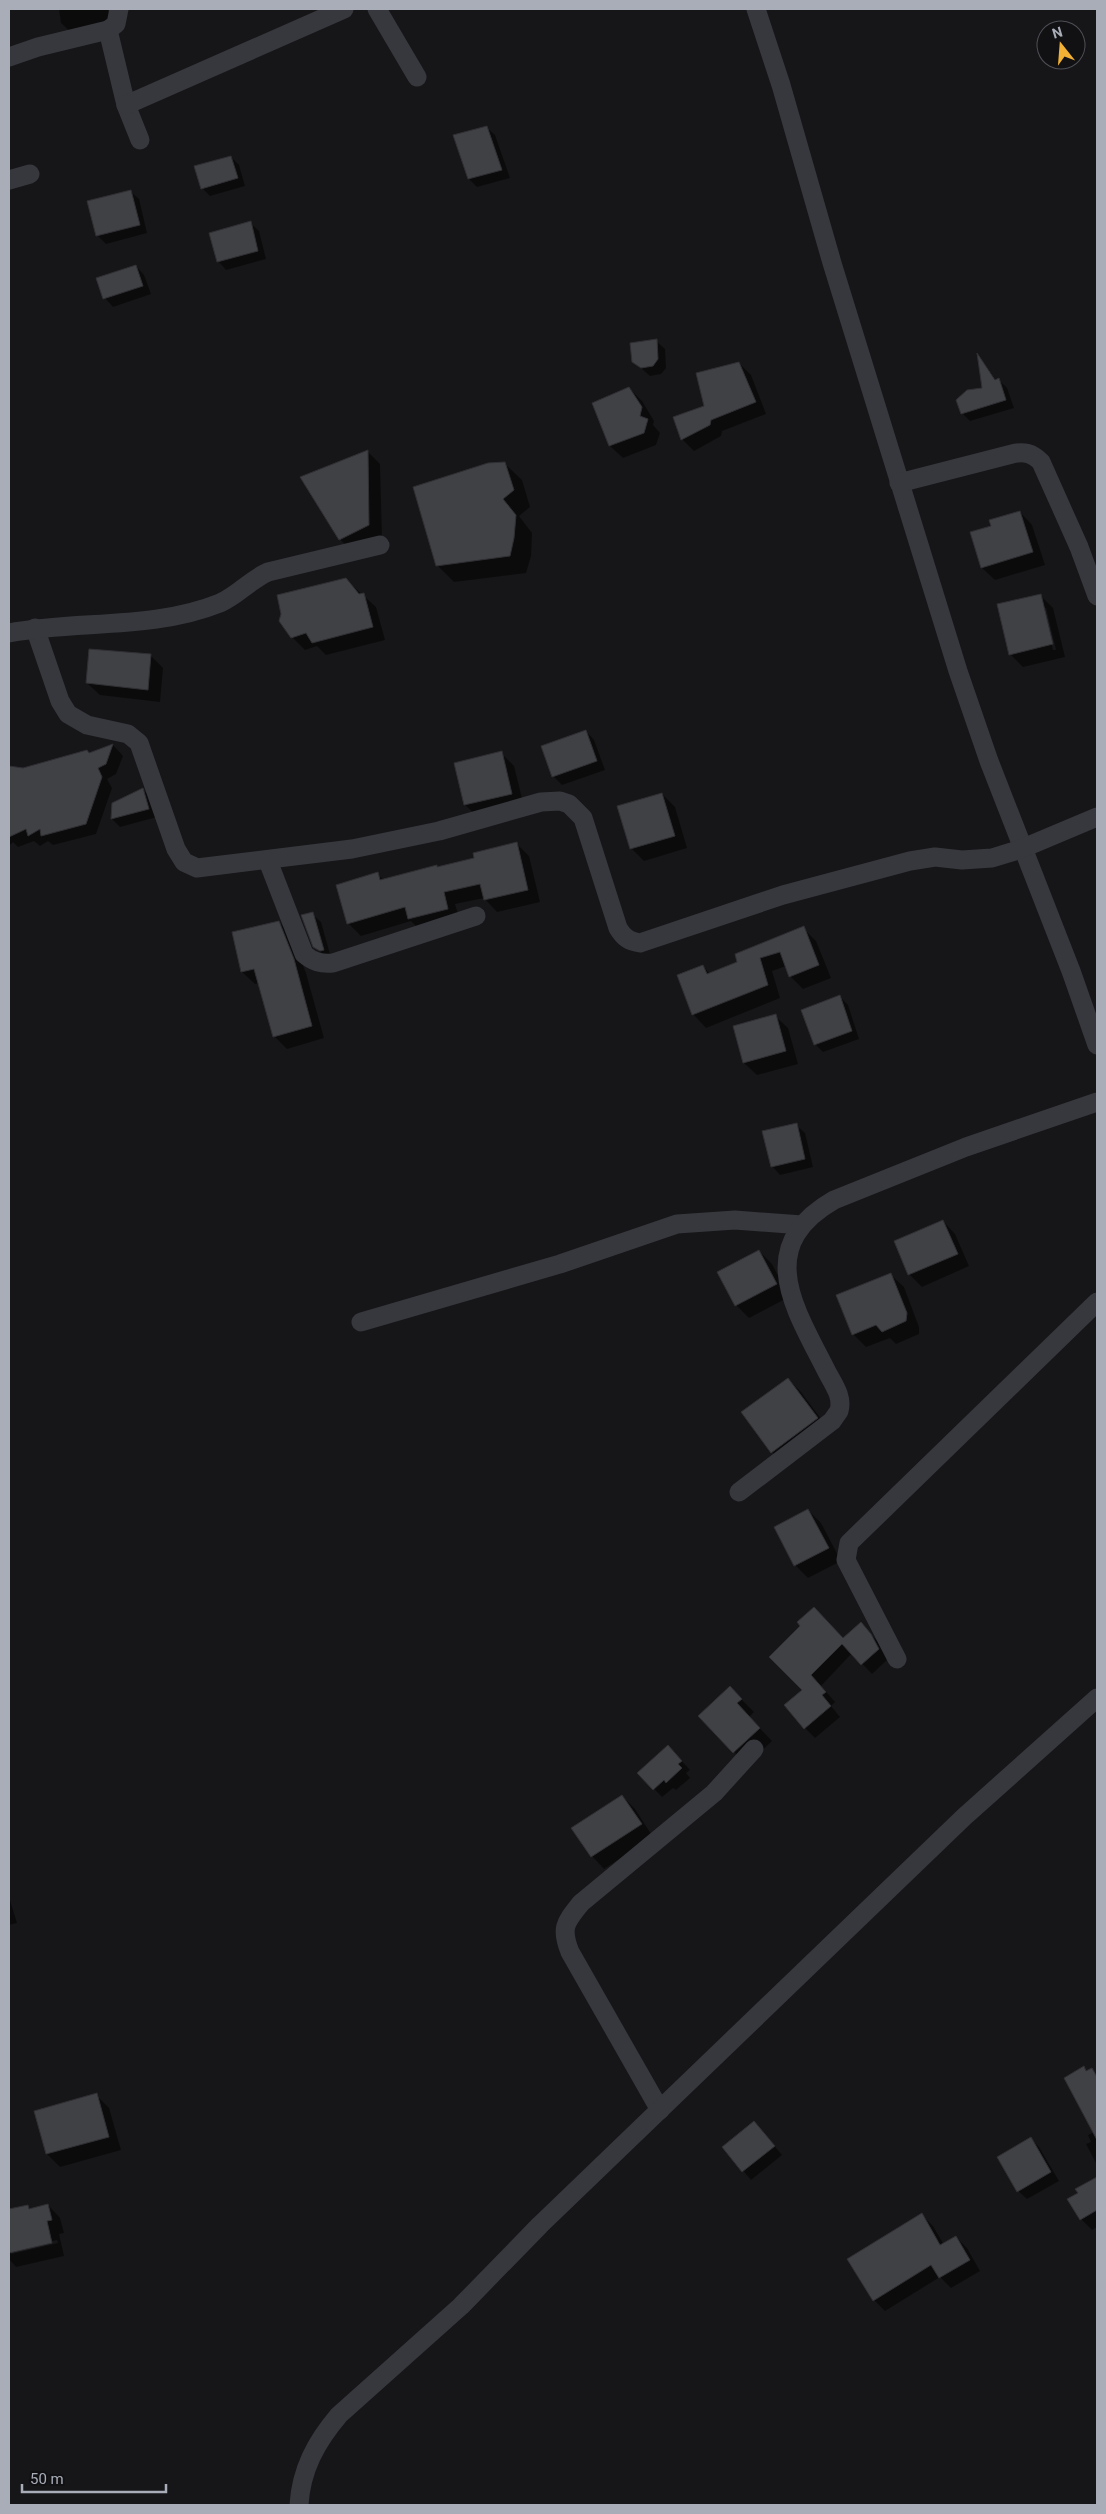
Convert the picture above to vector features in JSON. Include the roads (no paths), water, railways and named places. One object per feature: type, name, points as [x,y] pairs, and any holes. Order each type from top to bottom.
[{"type":"street","points":[[9,57],[38,47],[108,30],[116,24],[119,9]]},
{"type":"street","points":[[126,105],[344,9]]},
{"type":"street","points":[[377,9],[417,77]]},
{"type":"street","points":[[756,9],[781,85],[832,263],[899,483],[961,680],[1021,849],[1061,945],[1097,1045]]},
{"type":"street","points":[[108,30],[126,105],[140,140]]},
{"type":"street","points":[[9,180],[30,174]]},
{"type":"street","points":[[899,483],[1020,452],[1035,456],[1040,462],[1061,506],[1097,596]]},
{"type":"street","points":[[9,632],[35,628],[124,623],[180,614],[221,602],[255,578],[268,572],[380,545]]},
{"type":"street","points":[[35,628],[60,701],[68,714],[87,725],[128,734],[138,743],[176,850],[184,862],[197,868],[268,861],[396,841],[541,802],[560,801],[569,804],[583,818],[618,928],[630,942],[640,943],[783,896],[910,861],[935,857],[962,860],[992,858],[1021,849],[1097,817]]},
{"type":"street","points":[[268,861],[304,954],[312,961],[322,964],[333,963],[476,916]]},
{"type":"street","points":[[739,1492],[837,1417],[841,1406],[838,1394],[793,1303],[787,1283],[787,1262],[792,1243],[802,1225],[816,1210],[834,1200],[966,1147],[1097,1102]]},
{"type":"street","points":[[361,1322],[560,1264],[677,1224],[735,1220],[802,1225]]},
{"type":"street","points":[[897,1659],[846,1560],[849,1543],[1097,1302]]},
{"type":"street","points":[[299,2505],[304,2476],[311,2453],[323,2433],[339,2415],[461,2306],[540,2225],[964,1817],[1097,1698]]},
{"type":"street","points":[[660,2110],[570,1952],[564,1931],[567,1922],[581,1903],[714,1793],[754,1749]]}]
